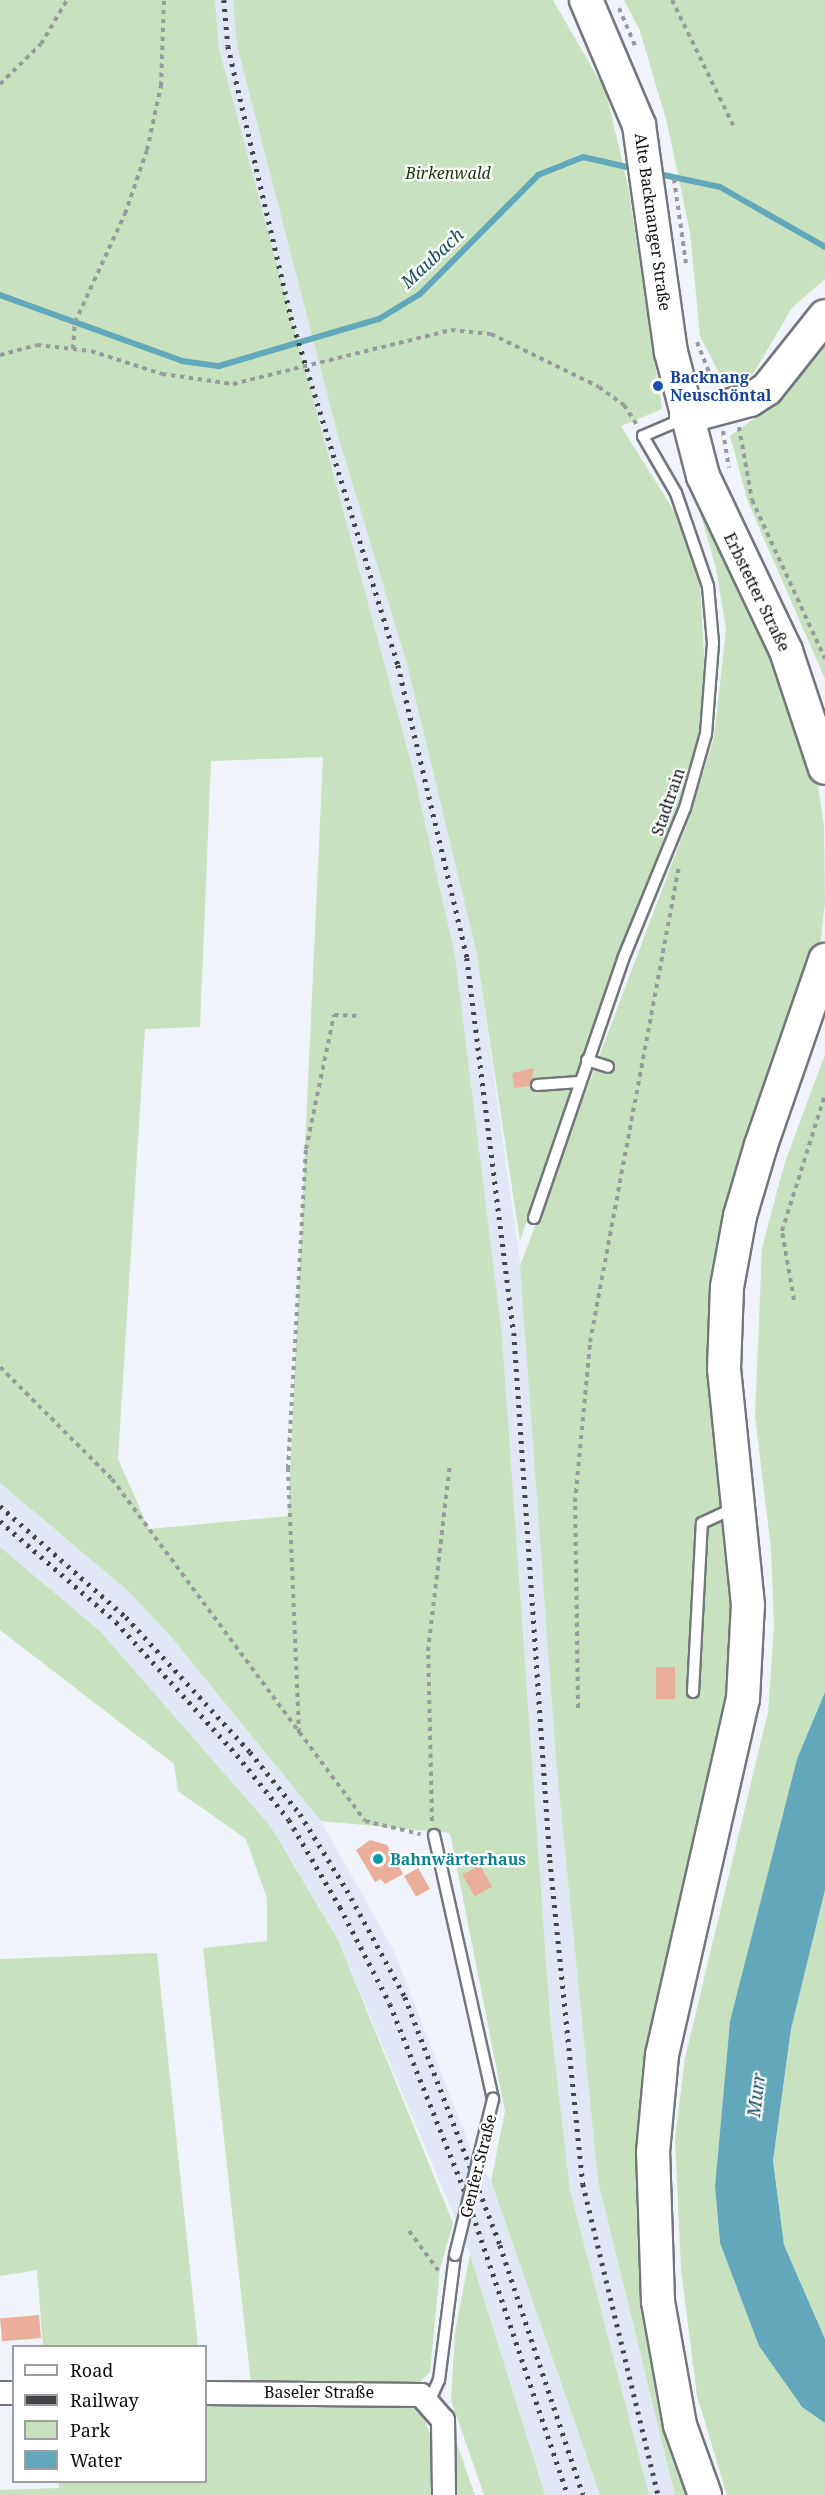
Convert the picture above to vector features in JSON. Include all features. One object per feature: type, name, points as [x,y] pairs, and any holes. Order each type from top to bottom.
[{"type":"street","name":"Alte Backnanger Straße","points":[[586,0],[639,125],[670,234],[671,352],[686,417]]},
{"type":"street","points":[[686,417],[767,390],[825,316]]},
{"type":"street","name":"Erbstetter Straße","points":[[686,417],[726,530],[802,690],[825,768]]},
{"type":"street","points":[[705,2495],[680,2425],[658,2301],[653,2152],[662,2055],[743,1699],[748,1605],[736,1507],[724,1369],[727,1287],[743,1206],[825,960]]},
{"type":"street","name":"Baseler Straße","points":[[207,2393],[400,2392],[430,2400]]},
{"type":"street","points":[[430,2400],[443,2420],[444,2495]]},
{"type":"lane","points":[[643,436],[686,417]]},
{"type":"lane","name":"Stadtrain","points":[[534,1218],[587,1060],[685,808],[706,723],[713,643],[708,586],[676,493],[643,436]]},
{"type":"lane","points":[[587,1060],[608,1067]]},
{"type":"lane","points":[[537,1085],[579,1082]]},
{"type":"lane","points":[[693,1692],[702,1523],[736,1507]]},
{"type":"lane","name":"Genfer Straße","points":[[430,2400],[439,2380],[450,2275],[493,2099],[434,1835]]},
{"type":"path","points":[[0,84],[41,44],[67,0]]},
{"type":"path","points":[[74,349],[75,322],[125,214],[147,150],[161,86],[164,0]]},
{"type":"path","points":[[672,0],[735,127]]},
{"type":"path","points":[[670,234],[687,267]]},
{"type":"path","points":[[0,355],[37,345],[74,349],[162,374],[232,384],[451,330],[491,334],[599,387],[624,405],[643,436]]},
{"type":"path","points":[[694,336],[725,405],[752,500],[825,659]]},
{"type":"path","points":[[578,1708],[575,1502],[590,1342],[679,862]]},
{"type":"path","points":[[298,1734],[288,1469],[306,1149],[334,1016],[360,1016]]},
{"type":"path","points":[[794,1300],[782,1231],[825,1095]]},
{"type":"path","points":[[0,1367],[112,1479],[239,1645],[298,1734],[364,1821],[434,1835],[426,1741],[428,1651],[450,1464]]},
{"type":"path","points":[[409,2231],[429,2262],[450,2275]]},
{"type":"shaded area","points":[[215,0],[233,0],[237,46],[338,436],[407,664],[476,950],[529,1326],[557,1772],[598,2181],[675,2495],[649,2495],[570,2190],[550,2017],[502,1335],[413,770],[219,49]]},
{"type":"shaded area","points":[[0,1483],[127,1590],[168,1633],[321,1821],[394,1951],[470,2147],[491,2181],[600,2495],[545,2495],[470,2254],[338,1940],[271,1827],[100,1631],[0,1547]]},
{"type":"green space","points":[[0,0],[215,0],[219,49],[413,770],[455,956],[502,1335],[550,2017],[570,2190],[649,2495],[600,2495],[491,2181],[505,2111],[450,1833],[321,1821],[168,1633],[127,1590],[0,1483]],"holes":[[[323,757],[288,1516],[149,1529],[118,1459],[145,1029],[200,1027],[211,761]]]},
{"type":"green space","name":"Birkenwald","points":[[233,0],[553,0],[606,92],[628,186],[662,409],[621,426],[684,527],[700,585],[705,671],[699,736],[681,797],[602,1000],[520,1241],[476,950],[407,664],[338,436],[237,46]]},
{"type":"green space","points":[[624,0],[825,0],[825,279],[792,308],[753,374],[730,381],[718,371],[700,336],[690,232],[667,123],[640,31]]},
{"type":"green space","points":[[825,336],[825,679],[748,502],[730,436],[773,405]]},
{"type":"green space","points":[[684,456],[787,688],[817,779],[824,826],[825,902],[819,955],[730,1216],[739,1605],[733,1699],[655,2056],[670,2425],[688,2495],[675,2495],[598,2181],[557,1772],[520,1266],[691,813],[714,737],[726,630],[716,568]]},
{"type":"green space","points":[[825,1054],[825,1692],[797,1759],[730,2021],[715,2189],[720,2243],[759,2346],[802,2407],[825,2423],[825,2495],[727,2495],[697,2396],[681,2269],[675,2138],[685,2058],[768,1712],[774,1626],[771,1549],[755,1416],[762,1248],[784,1165]]},
{"type":"green space","points":[[0,1547],[100,1631],[271,1827],[338,1940],[453,2223],[440,2269],[430,2372],[418,2384],[251,2384],[203,1948],[267,1941],[267,1899],[246,1839],[178,1791],[174,1764],[0,1630]]},
{"type":"green space","points":[[825,1890],[825,2339],[784,2245],[773,2161],[791,2029]]},
{"type":"green space","points":[[157,1953],[198,2345],[43,2345],[37,2270],[0,2276],[0,1959]]},
{"type":"green space","points":[[470,2254],[545,2495],[484,2495],[451,2400],[455,2332]]},
{"type":"green space","points":[[207,2400],[402,2400],[422,2413],[432,2439],[432,2495],[0,2495],[0,2490],[59,2488],[59,2483],[207,2483]]},
{"type":"green space","points":[[453,2433],[475,2495],[453,2495]]},
{"type":"water","name":"Murr","points":[[825,1692],[825,1890],[791,2029],[773,2161],[784,2245],[825,2339],[825,2423],[802,2407],[759,2346],[720,2243],[715,2187],[730,2021],[797,1759]]},
{"type":"building","points":[[534,1068],[530,1086],[514,1088],[512,1073]]},
{"type":"building","points":[[656,1667],[675,1667],[675,1699],[656,1699]]},
{"type":"building","name":"Bahnwärterhaus","points":[[370,1840],[387,1845],[403,1874],[385,1884],[381,1879],[375,1882],[356,1850]]},
{"type":"building","points":[[480,1865],[492,1887],[475,1897],[463,1875]]},
{"type":"building","points":[[418,1868],[430,1889],[416,1897],[404,1876]]},
{"type":"building","points":[[39,2315],[41,2338],[2,2341],[0,2318]]},
{"type":"waterway","name":"Maubach","points":[[0,295],[182,361],[219,366],[379,319],[420,294],[538,175],[583,157],[636,169]]},
{"type":"waterway","name":"Maubach","points":[[654,173],[720,187],[825,247]]},
{"type":"railway","points":[[224,0],[228,46],[291,317],[398,665],[467,958],[514,1333],[550,1860],[583,2184],[658,2495]]},
{"type":"railway","points":[[0,1506],[126,1617],[250,1752],[300,1814],[347,1890],[405,1997],[500,2245],[583,2495]]},
{"type":"railway","points":[[0,1521],[116,1622],[237,1755],[289,1820],[340,1907],[390,2004],[467,2197],[568,2495]]},
{"type":"place","name":"Backnang Neuschöntal","points":[[658,386]]},
{"type":"place","name":"Bahnwärterhaus","points":[[378,1859]]}]
